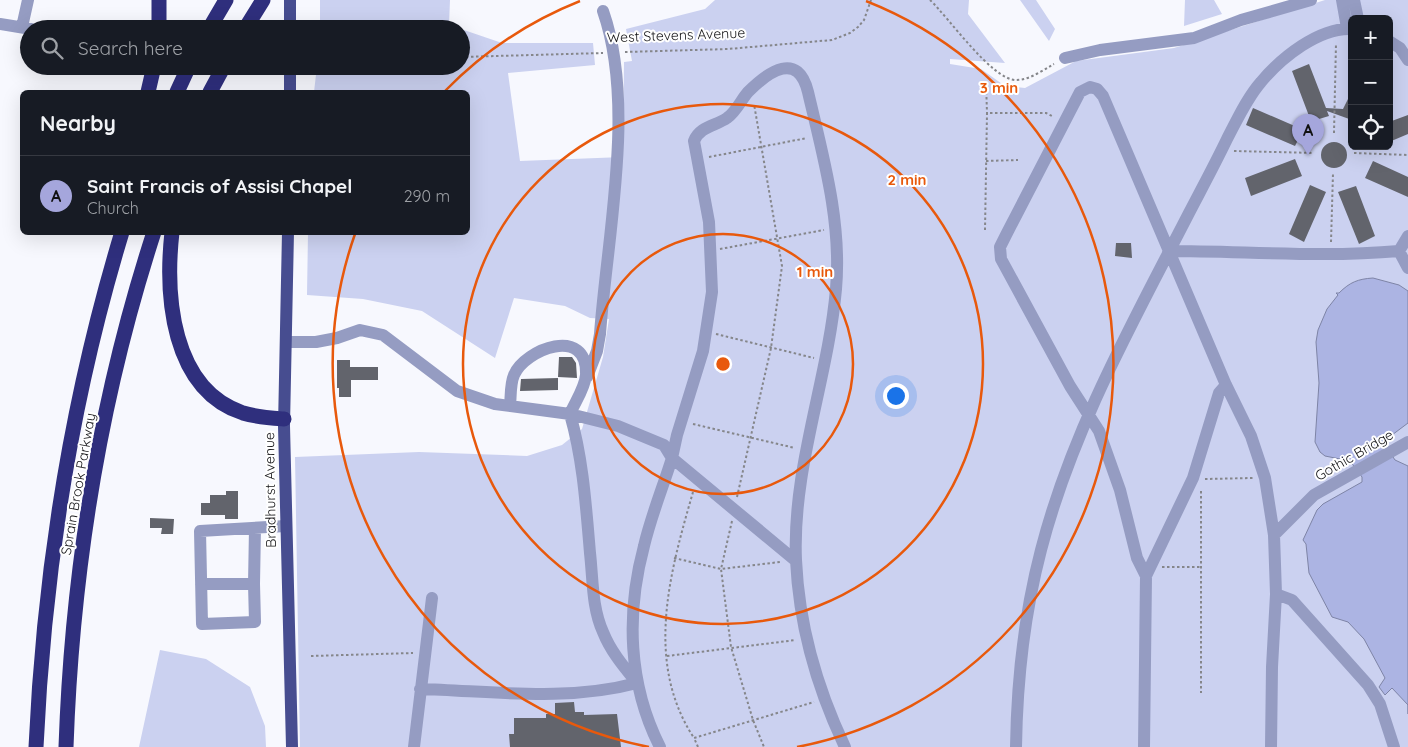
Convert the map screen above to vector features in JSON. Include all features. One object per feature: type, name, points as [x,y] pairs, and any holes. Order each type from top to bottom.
[{"type":"highway","points":[[159,0],[159,20]]},
{"type":"highway","points":[[214,20],[226,0]]},
{"type":"highway","points":[[251,20],[263,0]]},
{"type":"highway","points":[[148,90],[152,75]]},
{"type":"highway","points":[[177,90],[185,75]]},
{"type":"highway","points":[[212,90],[219,75]]},
{"type":"highway","points":[[106,283],[114,235]]},
{"type":"highway","name":"Sprain Brook Parkway","points":[[36,747],[43,631],[57,519],[78,405],[106,283],[121,235]]},
{"type":"highway","name":"Sprain Brook Parkway","points":[[66,747],[74,628],[95,476],[124,335],[153,235]]},
{"type":"highway","points":[[172,235],[170,259],[172,303],[182,351],[195,376],[216,398],[228,406],[255,416],[284,419]]},
{"type":"main road","points":[[290,0],[290,20]]},
{"type":"main road","points":[[290,75],[290,90]]},
{"type":"main road","name":"Bradhurst Avenue","points":[[288,235],[284,419],[292,747]]},
{"type":"street","points":[[27,20],[28,0]]},
{"type":"street","points":[[1065,58],[1100,50],[1194,38],[1241,20],[1311,0]]},
{"type":"street","points":[[1016,747],[1019,672],[1030,599],[1051,512],[1087,414],[1168,251],[1259,83],[1277,65],[1313,40],[1345,29],[1342,0]]},
{"type":"street","points":[[1354,0],[1357,15]]},
{"type":"street","points":[[603,11],[614,52],[617,117],[614,204],[597,351],[570,414],[578,442],[584,489],[595,610],[614,655],[637,683]]},
{"type":"street","points":[[0,24],[20,27]]},
{"type":"street","points":[[1393,43],[1400,48],[1408,60]]},
{"type":"street","points":[[660,747],[645,713],[637,683],[633,624],[638,572],[681,421],[698,372],[707,332],[712,292],[709,222],[694,146],[699,132],[732,114],[751,90],[769,74],[787,67],[799,72],[805,82],[818,136],[835,228],[837,254],[836,289],[825,360],[797,506],[796,561],[807,638],[824,700],[845,747]]},
{"type":"street","points":[[1148,571],[1137,558],[1120,490],[1099,431],[1087,414],[1001,259],[1000,247],[1006,235],[1080,92],[1090,87],[1097,89],[1103,96],[1168,251],[1210,343],[1226,385],[1236,402],[1259,456],[1265,478],[1274,535],[1276,594],[1272,667],[1271,747]]},
{"type":"street","points":[[1399,251],[1408,236]]},
{"type":"street","points":[[1168,251],[1331,254],[1399,251]]},
{"type":"street","points":[[1399,251],[1408,268]]},
{"type":"street","points":[[286,342],[316,342],[337,338],[360,330],[383,335],[457,391],[495,404],[570,414],[618,426],[664,445],[672,458],[796,561]]},
{"type":"street","points":[[510,406],[513,376],[525,359],[560,345],[572,346],[578,349],[584,362],[584,385]]},
{"type":"street","points":[[1144,747],[1148,571],[1196,479],[1219,393],[1226,385]]},
{"type":"street","name":"Gothic Bridge","points":[[1274,535],[1314,495],[1408,442]]},
{"type":"street","points":[[255,528],[255,622],[202,624],[200,531],[286,526]]},
{"type":"street","points":[[201,584],[254,584]]},
{"type":"street","points":[[1276,594],[1292,600],[1368,684],[1380,704],[1394,747]]},
{"type":"street","points":[[414,747],[432,598]]},
{"type":"street","points":[[420,689],[488,694],[546,694],[606,689],[637,683]]},
{"type":"path","name":"West Stevens Avenue","points":[[470,57],[728,49],[832,40],[850,33],[858,27],[871,0]]},
{"type":"path","points":[[930,0],[981,58],[1007,78],[1017,80],[1028,78],[1065,58]]},
{"type":"path","points":[[1334,134],[1345,29]]},
{"type":"path","points":[[985,230],[986,82]]},
{"type":"path","points":[[751,90],[782,266],[771,348],[721,569],[732,647],[753,720],[764,747]]},
{"type":"path","points":[[987,113],[1046,113],[1066,122]]},
{"type":"path","points":[[697,159],[818,136]]},
{"type":"path","points":[[1222,150],[1314,153]]},
{"type":"path","points":[[1354,154],[1408,155]]},
{"type":"path","points":[[986,161],[1018,160]]},
{"type":"path","points":[[1331,254],[1333,173]]},
{"type":"path","points":[[711,251],[835,228]]},
{"type":"path","points":[[707,332],[825,360]]},
{"type":"path","points":[[681,421],[807,451]]},
{"type":"path","points":[[1201,693],[1202,567],[1196,479],[1255,478]]},
{"type":"path","points":[[698,479],[674,558],[666,608],[666,656],[678,708],[698,747]]},
{"type":"path","points":[[674,558],[721,569],[796,561]]},
{"type":"path","points":[[1148,571],[1202,567]]},
{"type":"path","points":[[666,656],[807,638]]},
{"type":"path","points":[[311,656],[426,653]]},
{"type":"path","points":[[694,738],[824,700]]},
{"type":"shaded area","points":[[320,0],[450,0],[449,20],[320,20]]},
{"type":"shaded area","points":[[715,0],[969,0],[968,14],[1005,63],[950,59],[950,64],[981,69],[1005,86],[1025,88],[1076,61],[1174,48],[1325,0],[1408,0],[1408,747],[300,747],[295,457],[419,452],[527,456],[562,445],[582,429],[603,357],[609,319],[590,318],[565,306],[514,298],[495,358],[422,311],[363,299],[307,295],[308,235],[470,235],[470,90],[314,90],[316,75],[470,75],[470,32],[502,43],[593,43],[595,65],[508,73],[520,161],[623,157],[624,62],[632,61],[626,29],[705,9]]},
{"type":"shaded area","points":[[1020,0],[1036,0],[1055,29],[1049,41]]},
{"type":"shaded area","points":[[1185,0],[1214,0],[1222,14],[1184,26]]},
{"type":"shaded area","points":[[1373,278],[1399,285],[1408,291],[1408,423],[1388,438],[1385,445],[1395,460],[1408,466],[1408,705],[1392,688],[1385,695],[1379,687],[1385,678],[1364,639],[1348,622],[1332,617],[1309,573],[1306,544],[1303,540],[1317,510],[1323,504],[1362,482],[1362,477],[1350,461],[1325,456],[1320,452],[1315,442],[1319,383],[1316,342],[1318,330],[1327,309],[1338,295],[1336,293],[1339,293],[1354,282]]},
{"type":"shaded area","points":[[160,650],[206,659],[250,687],[265,726],[266,747],[139,747]]},
{"type":"building","points":[[1309,64],[1326,108],[1343,109],[1348,99],[1348,119],[1327,111],[1329,116],[1300,129],[1303,130],[1295,146],[1246,125],[1253,108],[1297,127],[1309,116],[1292,71]]},
{"type":"building","points":[[1408,115],[1408,134],[1393,140],[1393,121]]},
{"type":"building","points":[[1334,142],[1343,146],[1347,155],[1343,164],[1334,168],[1325,164],[1321,155],[1325,146]]},
{"type":"building","points":[[1295,159],[1302,176],[1251,196],[1245,178]]},
{"type":"building","points":[[1373,161],[1408,177],[1408,197],[1365,178]]},
{"type":"building","points":[[1310,185],[1326,192],[1304,242],[1289,234]]},
{"type":"building","points":[[1356,186],[1375,236],[1359,244],[1338,192]]},
{"type":"building","points":[[1116,243],[1131,243],[1132,258],[1115,256]]},
{"type":"building","points":[[559,357],[572,357],[576,363],[577,378],[558,377]]},
{"type":"building","points":[[337,360],[350,360],[350,367],[378,367],[378,380],[351,380],[351,397],[339,397],[339,388],[337,388]]},
{"type":"building","points":[[558,378],[558,390],[520,391],[521,379]]},
{"type":"building","points":[[226,491],[238,491],[238,519],[225,519],[225,515],[201,515],[201,503],[210,503],[210,495],[226,495]]},
{"type":"building","points":[[150,518],[174,519],[173,534],[161,534],[162,528],[150,528]]},
{"type":"building","points":[[574,702],[575,712],[584,712],[584,715],[617,714],[621,747],[510,747],[509,734],[514,734],[514,718],[546,718],[546,714],[555,714],[555,703]]},
{"type":"place","name":"Saint Francis of Assisi Chapel","points":[[1308,155]]}]
